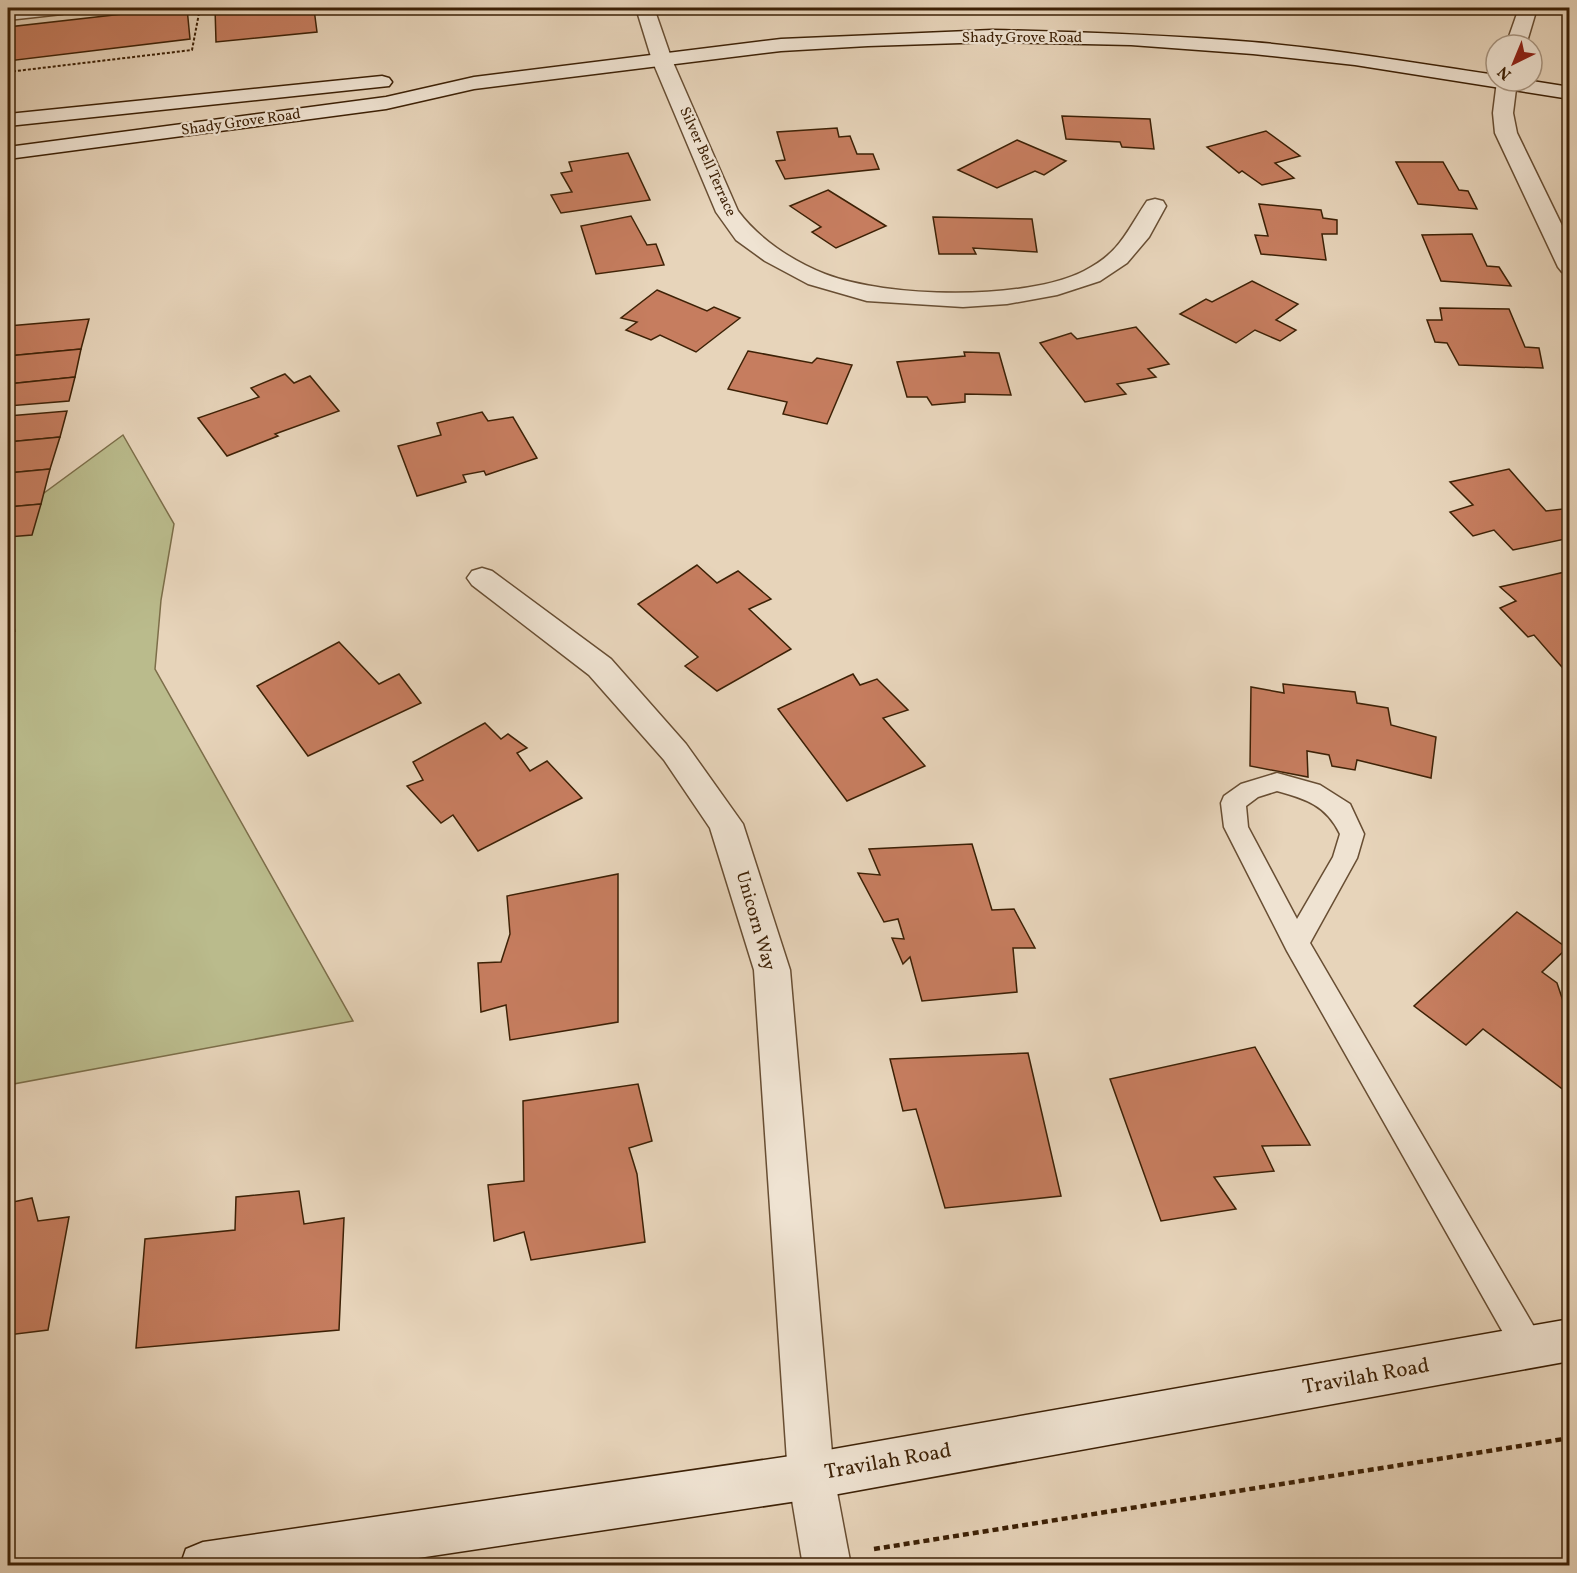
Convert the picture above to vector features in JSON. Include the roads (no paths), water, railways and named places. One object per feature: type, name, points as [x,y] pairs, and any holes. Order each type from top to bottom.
[{"type":"main road","points":[[8,14],[54,8]]},
{"type":"main road","name":"Silver Bell Terrace","points":[[645,8],[662,60],[727,212],[744,235],[773,256],[816,279],[867,294],[916,299],[974,300],[1058,288],[1092,276],[1119,258],[1138,237],[1155,206]]},
{"type":"main road","points":[[1520,33],[1527,8]]},
{"type":"main road","name":"Shady Grove Road","points":[[8,153],[386,103],[474,83],[781,45],[857,41],[992,36],[1131,39],[1355,59],[1484,79]]},
{"type":"main road","name":"Shady Grove Road","points":[[8,120],[392,81],[474,83]]},
{"type":"main road","name":"Shady Grove Road","points":[[1544,89],[1569,93]]},
{"type":"main road","points":[[1506,93],[1503,113],[1506,133],[1569,267]]},
{"type":"main road","name":"Unicorn Way","points":[[482,578],[600,668],[675,752],[726,824],[772,970],[811,1476],[826,1561]]},
{"type":"main road","name":"Travilah Road","points":[[203,1566],[811,1476],[1549,1344]]},
{"type":"lane","points":[[1296,943],[1345,858],[1352,834],[1341,811],[1311,791],[1277,783],[1250,790],[1233,803],[1236,827],[1296,943],[1549,1344]]}]
